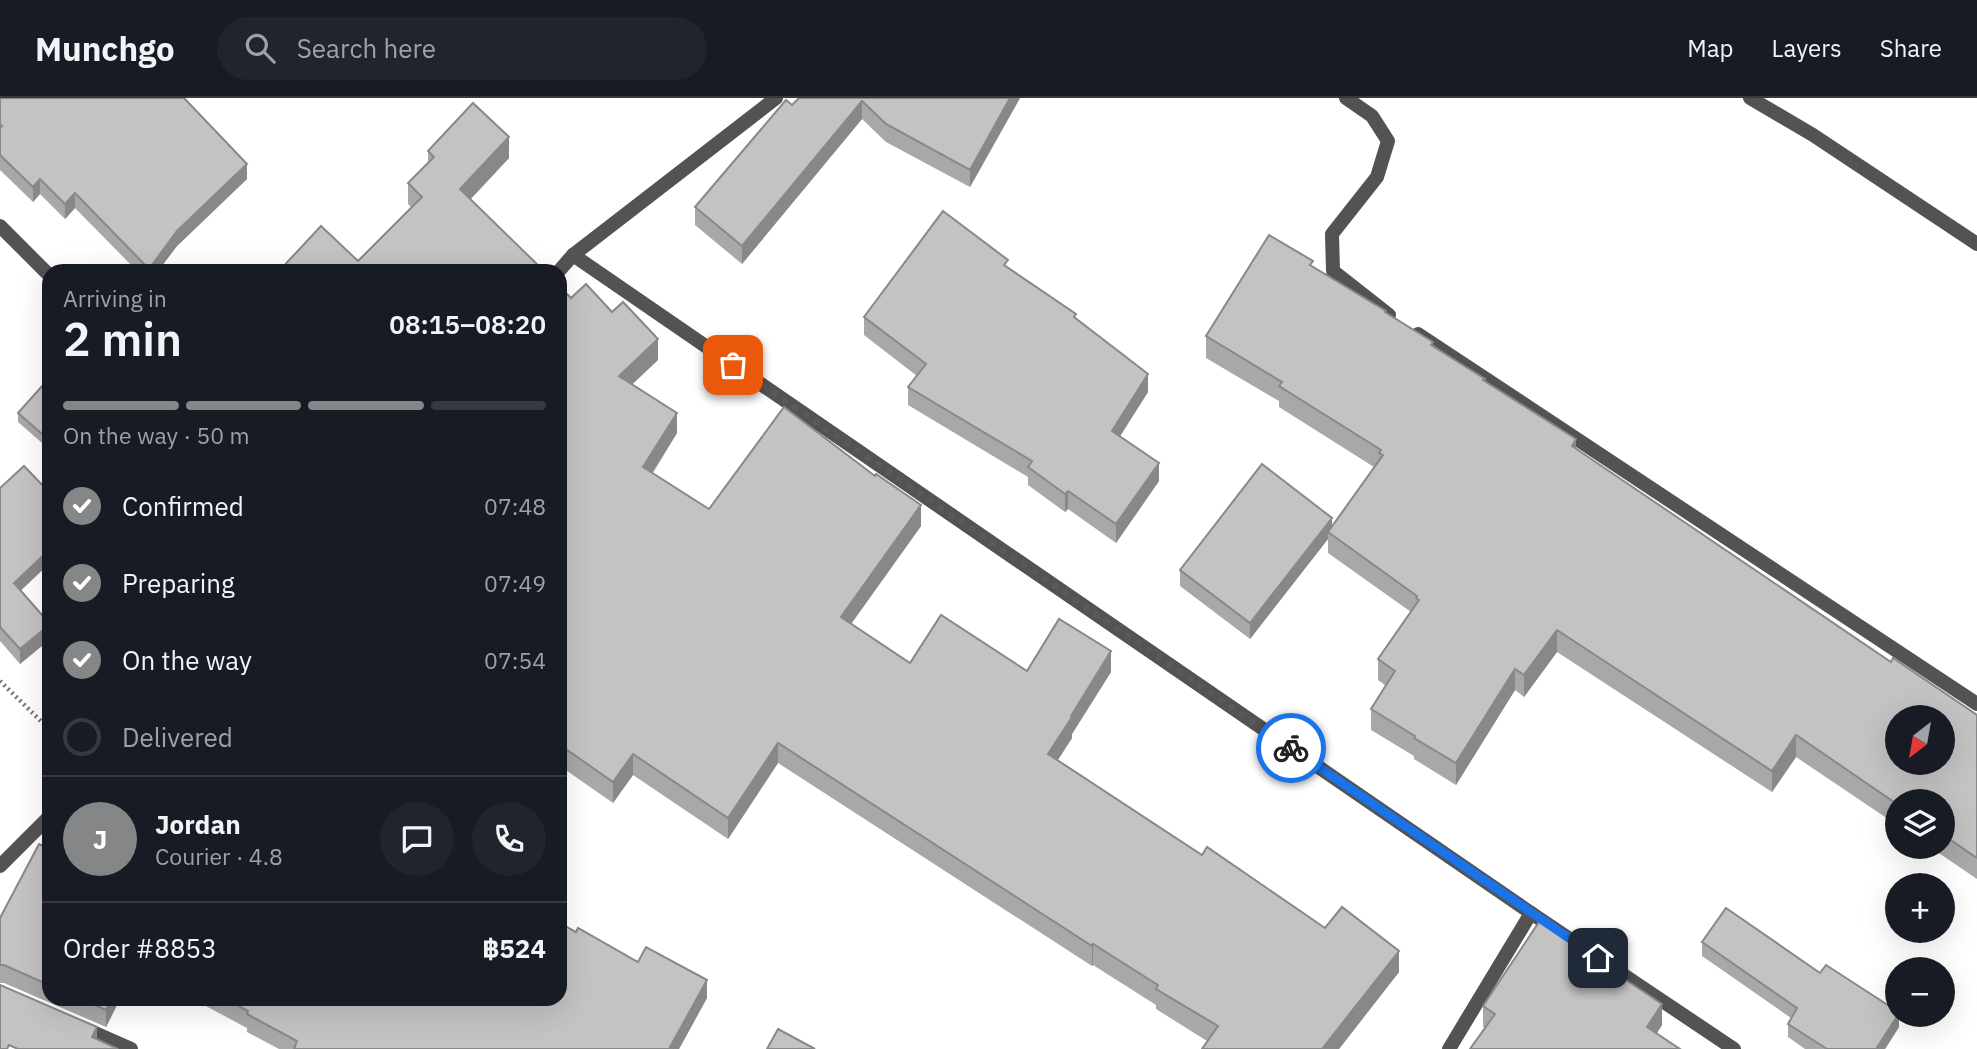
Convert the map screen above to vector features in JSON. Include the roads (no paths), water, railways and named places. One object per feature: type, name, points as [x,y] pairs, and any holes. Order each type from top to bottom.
[{"type":"street","points":[[565,264],[573,255],[776,98]]},
{"type":"street","points":[[1346,98],[1372,116],[1388,141],[1377,177],[1332,234],[1333,271],[1383,311],[1977,705]]},
{"type":"street","points":[[1750,98],[1813,135],[1977,244]]},
{"type":"street","points":[[0,226],[42,268]]},
{"type":"street","points":[[573,255],[1531,913],[1734,1049]]},
{"type":"street","points":[[0,866],[42,824]]},
{"type":"street","points":[[1449,1049],[1531,913]]},
{"type":"street","points":[[71,1023],[131,1049]]}]
